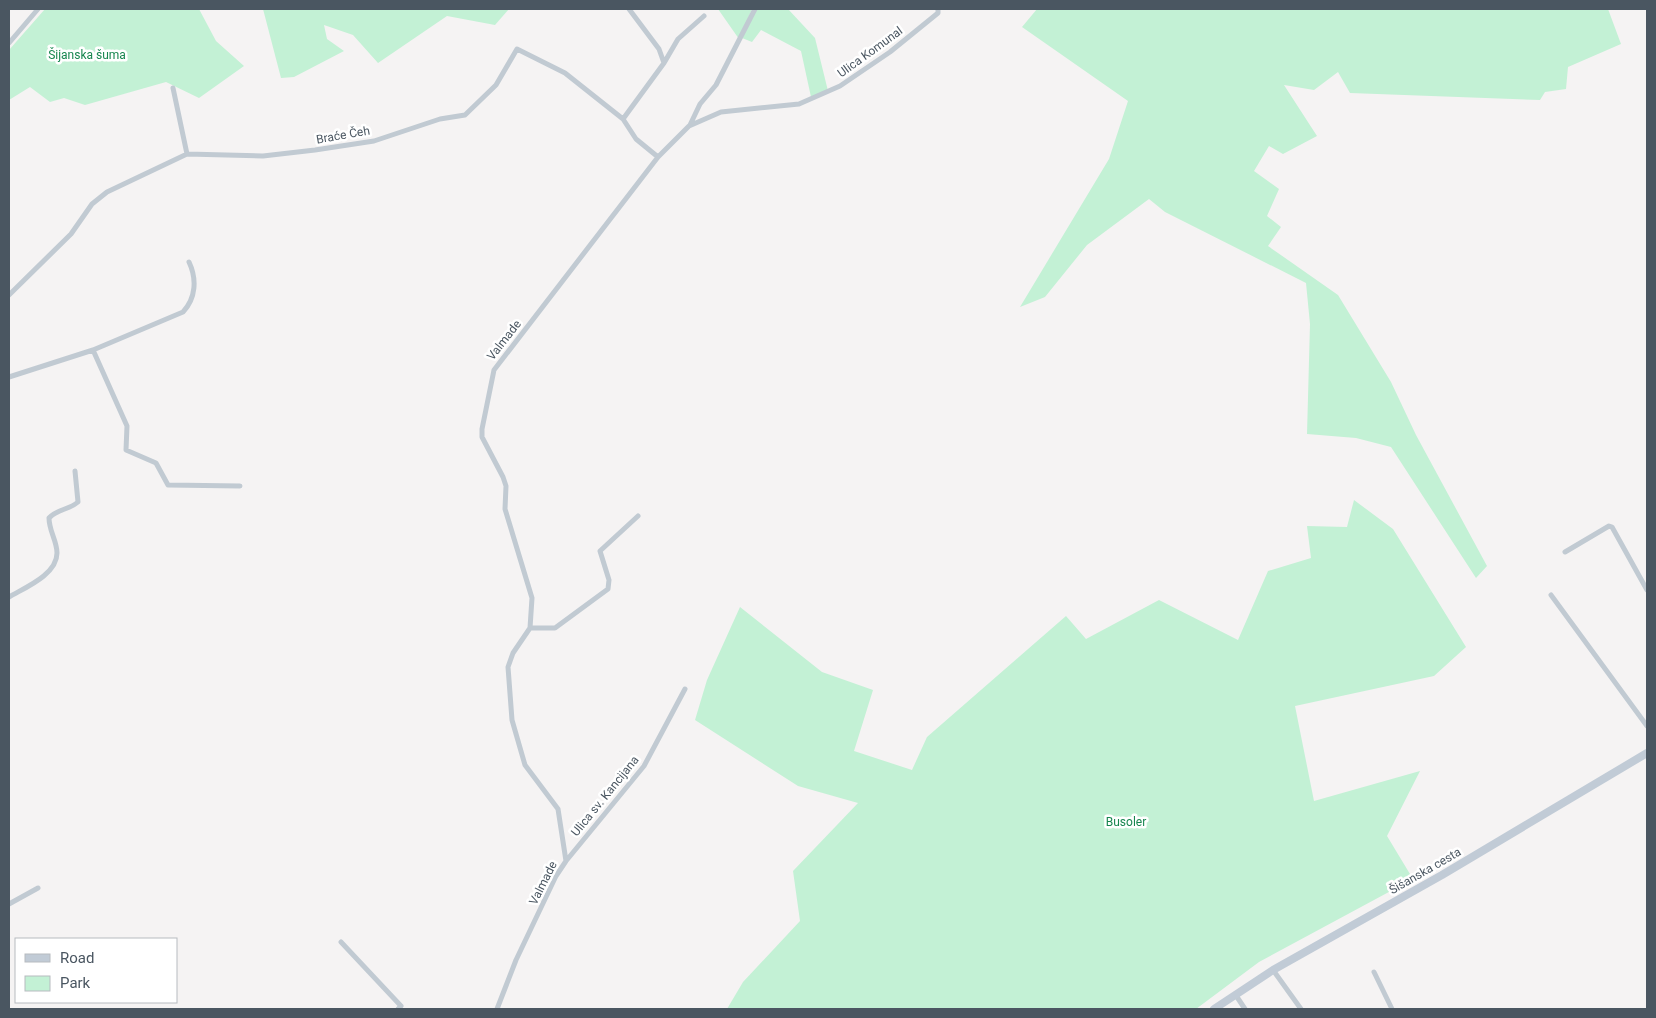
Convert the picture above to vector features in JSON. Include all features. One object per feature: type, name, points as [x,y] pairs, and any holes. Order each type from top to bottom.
[{"type":"main road","name":"Šišanska cesta","points":[[1214,1009],[1274,970],[1442,875],[1647,753]]},
{"type":"street","points":[[9,43],[38,9]]},
{"type":"street","points":[[629,9],[659,49],[664,63]]},
{"type":"street","name":"Ulica Komunal","points":[[658,157],[689,126],[700,104],[716,85],[755,9]]},
{"type":"street","name":"Ulica Komunal","points":[[689,126],[721,112],[799,104],[840,86],[890,52],[938,13],[938,9]]},
{"type":"street","points":[[622,119],[664,63],[678,39],[704,16]]},
{"type":"street","name":"Braće Čeh","points":[[9,295],[71,234],[92,204],[107,192],[187,154],[263,156],[315,150],[374,141],[440,118],[465,115],[496,85],[517,49],[565,73],[622,119],[636,139],[658,157]]},
{"type":"street","points":[[173,88],[187,154]]},
{"type":"street","name":"Valmade","points":[[497,1009],[516,960],[556,876],[566,861],[558,809],[525,766],[512,720],[508,667],[513,653],[530,628],[532,598],[505,509],[506,486],[482,437],[494,370],[658,157]]},
{"type":"street","points":[[9,378],[93,350],[184,312],[191,303],[195,275],[189,262]]},
{"type":"street","points":[[93,350],[127,426],[126,450],[156,463],[168,485],[240,486]]},
{"type":"street","points":[[9,598],[42,577],[56,563],[57,552],[49,527],[49,518],[54,512],[73,506],[78,502],[75,471]]},
{"type":"street","points":[[530,628],[555,628],[608,589],[609,580],[600,551],[638,516]]},
{"type":"street","points":[[1565,552],[1609,526],[1612,527],[1647,590]]},
{"type":"street","points":[[1551,595],[1647,726]]},
{"type":"street","name":"Ulica sv. Kancijana","points":[[566,861],[644,766],[685,689]]},
{"type":"street","points":[[9,904],[38,888]]},
{"type":"street","points":[[341,942],[401,1006],[398,1009]]},
{"type":"street","points":[[1274,970],[1300,1009]]},
{"type":"street","points":[[1374,972],[1391,1009]]},
{"type":"street","points":[[1235,994],[1245,1009]]},
{"type":"green space","name":"Šijanska šuma","points":[[45,9],[199,9],[216,41],[244,66],[199,98],[166,82],[85,105],[64,98],[50,102],[30,87],[9,100],[9,50]]},
{"type":"green space","points":[[263,9],[509,9],[495,25],[447,16],[378,63],[353,35],[324,25],[327,39],[344,51],[294,77],[281,78]]},
{"type":"green space","points":[[718,9],[752,9],[739,39]]},
{"type":"green space","points":[[755,9],[788,9],[815,38],[828,91],[811,97],[801,51],[761,30],[752,42],[742,38]]},
{"type":"green space","points":[[1037,9],[1608,9],[1621,44],[1568,67],[1566,89],[1545,92],[1540,100],[1350,93],[1338,72],[1314,90],[1284,85],[1317,136],[1283,154],[1269,146],[1254,171],[1279,189],[1267,216],[1281,227],[1268,246],[1338,295],[1391,382],[1416,435],[1487,566],[1476,578],[1391,447],[1356,438],[1307,434],[1310,324],[1306,283],[1165,212],[1149,199],[1087,245],[1045,297],[1020,307],[1109,159],[1128,101],[1022,27]]},
{"type":"green space","name":"Busoler","points":[[1354,500],[1393,529],[1466,647],[1434,676],[1295,706],[1314,801],[1420,771],[1387,836],[1413,879],[1259,962],[1196,1009],[727,1009],[743,982],[800,921],[793,871],[858,803],[798,786],[695,720],[707,680],[740,607],[822,672],[873,690],[854,751],[912,770],[927,737],[1066,616],[1086,639],[1159,600],[1238,640],[1268,571],[1311,558],[1307,526],[1347,527]]}]
